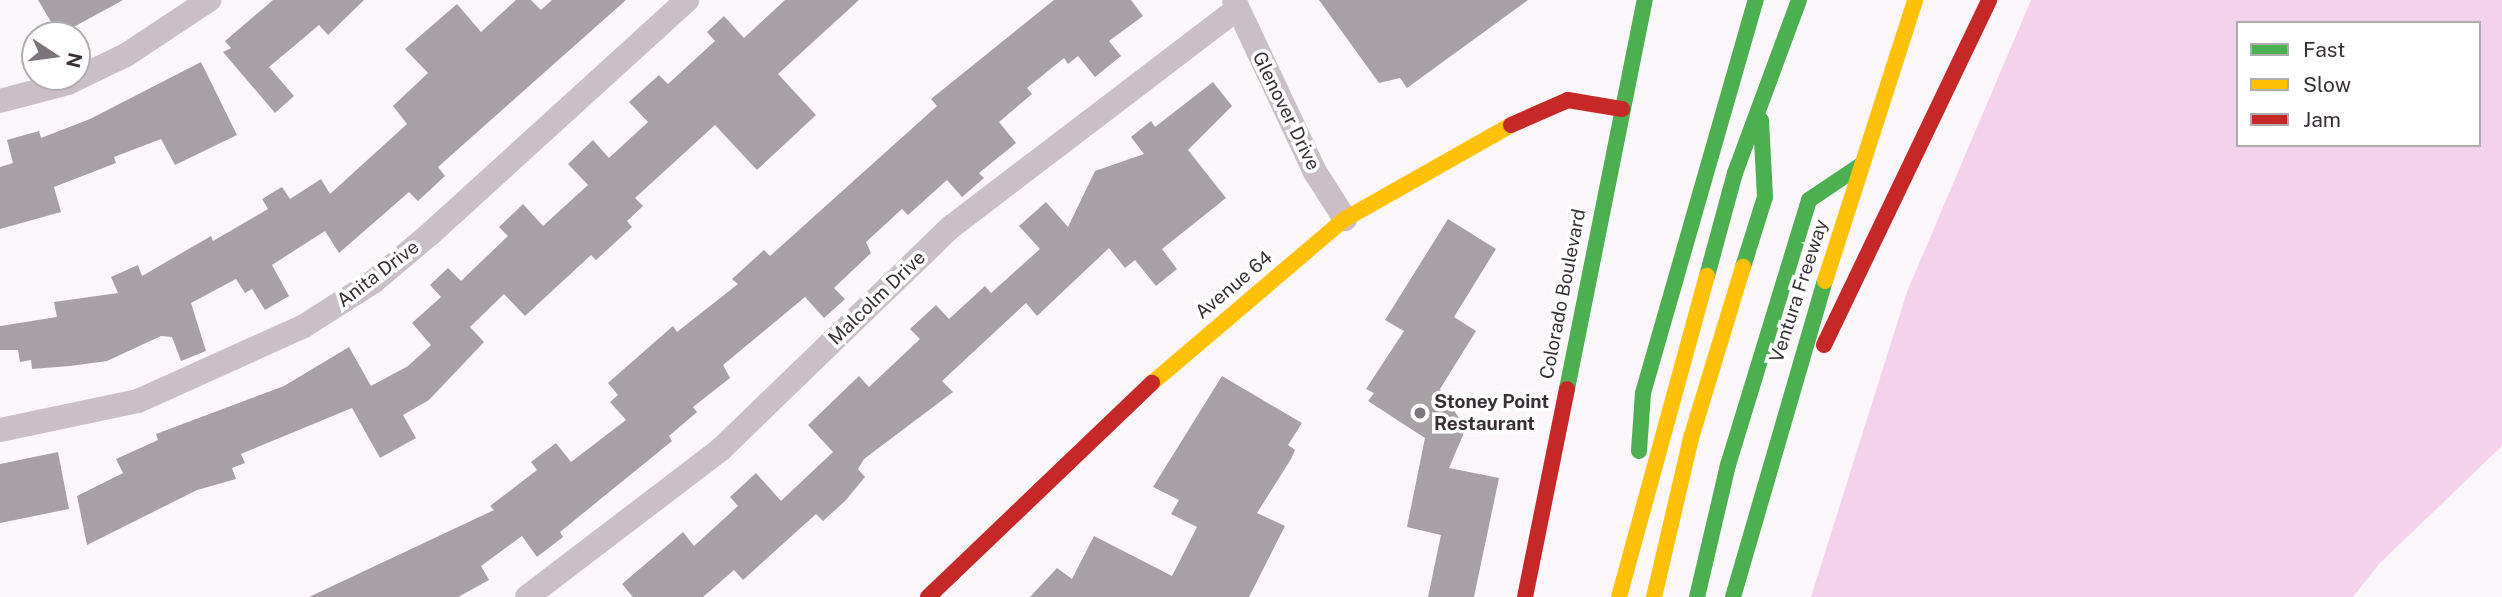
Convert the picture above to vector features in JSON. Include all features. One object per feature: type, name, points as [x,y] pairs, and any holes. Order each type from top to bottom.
[{"type":"main road","name":"Colorado Boulevard","points":[[1525,597],[1645,0]]},
{"type":"main road","points":[[1633,533],[1643,393],[1723,99],[1756,0]]},
{"type":"main road","points":[[1619,597],[1633,533],[1760,104],[1799,0]]},
{"type":"main road","name":"Ventura Freeway","points":[[1733,597],[1769,457],[1915,0]]},
{"type":"main road","points":[[1769,457],[1989,0]]},
{"type":"main road","name":"Avenue 64","points":[[928,597],[1138,395],[1345,219],[1545,106],[1577,100],[1622,109]]},
{"type":"main road","points":[[1654,597],[1691,438],[1765,197],[1760,104]]},
{"type":"main road","points":[[1697,597],[1728,465],[1809,200],[1861,165]]},
{"type":"street","points":[[0,101],[68,83],[114,61],[209,0]]},
{"type":"street","name":"Anita Drive","points":[[0,430],[138,401],[304,326],[373,282],[430,234],[687,0]]},
{"type":"street","name":"Glenover Drive","points":[[1235,5],[1345,219]]},
{"type":"street","name":"Malcolm Drive","points":[[527,597],[721,449],[951,227],[1235,5]]},
{"type":"shaded area","points":[[2031,0],[2502,0],[2502,446],[2379,564],[2353,597],[1811,597],[1907,292]]},
{"type":"building","points":[[38,0],[123,0],[85,21],[51,21]]},
{"type":"building","points":[[273,0],[364,0],[328,35],[319,25],[269,67],[294,96],[275,113],[223,52],[231,48],[225,41]]},
{"type":"building","points":[[516,0],[531,0],[541,10],[552,0],[626,0],[438,167],[445,176],[418,201],[409,192],[339,253],[325,231],[272,265],[289,296],[265,310],[252,289],[245,293],[236,279],[191,303],[206,351],[181,361],[172,337],[161,336],[107,361],[70,366],[32,369],[31,360],[20,362],[18,350],[0,350],[0,326],[57,317],[54,302],[118,293],[111,277],[138,265],[142,276],[211,236],[213,241],[268,209],[262,199],[282,187],[290,199],[321,179],[330,194],[407,124],[393,106],[428,73],[405,49],[457,4],[481,32]]},
{"type":"building","points":[[785,0],[859,0],[778,74],[816,115],[757,170],[715,125],[635,198],[643,206],[627,221],[632,227],[596,260],[591,255],[525,316],[504,294],[470,327],[484,342],[429,400],[403,415],[416,438],[380,458],[352,408],[241,454],[245,463],[232,468],[236,479],[197,490],[87,545],[77,496],[123,473],[116,459],[158,440],[156,434],[284,386],[349,347],[371,386],[408,366],[431,345],[412,323],[441,297],[430,285],[448,268],[461,281],[508,236],[499,227],[523,204],[543,226],[588,185],[568,164],[593,140],[609,158],[648,122],[629,102],[659,75],[668,84],[715,41],[707,32],[724,16],[744,38]]},
{"type":"building","points":[[1054,0],[1131,0],[1143,16],[1109,41],[1121,56],[1095,77],[1078,56],[1068,64],[1064,58],[1027,88],[1032,94],[999,122],[1016,143],[979,173],[984,178],[962,197],[947,180],[908,215],[902,209],[866,242],[871,253],[834,288],[845,299],[824,318],[805,297],[723,365],[730,378],[693,407],[697,412],[669,436],[672,441],[560,532],[563,537],[537,557],[522,536],[481,566],[489,580],[458,597],[309,597],[494,510],[490,506],[537,470],[531,462],[556,443],[571,462],[626,420],[610,402],[618,395],[608,383],[673,326],[677,332],[738,284],[732,279],[764,250],[770,256],[937,106],[931,99]]},
{"type":"building","points":[[1319,0],[1528,0],[1407,88],[1400,78],[1379,83]]},
{"type":"building","points":[[201,62],[237,135],[175,165],[161,139],[114,157],[116,163],[54,187],[61,212],[0,229],[0,167],[13,163],[7,140],[39,131],[41,138],[90,119]]},
{"type":"building","points":[[1213,82],[1232,106],[1188,150],[1226,198],[1162,249],[1177,269],[1156,286],[1135,260],[1125,268],[1109,248],[1037,316],[1026,303],[942,381],[953,392],[864,459],[858,469],[865,477],[845,501],[823,521],[816,514],[743,580],[734,570],[703,597],[633,597],[622,584],[683,532],[694,546],[738,506],[730,497],[756,473],[781,501],[833,452],[808,425],[859,376],[869,387],[920,339],[910,329],[936,305],[949,319],[985,286],[991,293],[1040,249],[1019,226],[1046,202],[1068,227],[1095,171],[1144,154],[1131,137],[1151,121],[1155,127]]},
{"type":"building","points":[[1448,219],[1496,249],[1454,317],[1476,331],[1440,389],[1459,418],[1469,421],[1449,468],[1499,478],[1474,597],[1428,597],[1441,535],[1407,527],[1425,438],[1368,401],[1374,393],[1366,389],[1404,331],[1385,320]]},
{"type":"building","points":[[1222,376],[1302,423],[1288,445],[1295,450],[1291,459],[1257,513],[1285,526],[1249,597],[1030,597],[1057,568],[1072,579],[1094,536],[1172,576],[1197,527],[1171,514],[1179,500],[1153,487]]},
{"type":"building","points":[[58,452],[69,509],[0,523],[0,464]]},
{"type":"traffic: fast","points":[[1567,389],[1645,0]]},
{"type":"traffic: fast","points":[[1639,451],[1643,393],[1756,0]]},
{"type":"traffic: fast","points":[[1707,276],[1735,173],[1799,0]]},
{"type":"traffic: fast","points":[[1743,267],[1765,197],[1761,120]]},
{"type":"traffic: fast","points":[[1697,597],[1728,465],[1809,200],[1861,165]]},
{"type":"traffic: fast","points":[[1733,597],[1825,281]]},
{"type":"traffic: slow","points":[[1825,281],[1915,0]]},
{"type":"traffic: slow","points":[[1152,383],[1345,219],[1511,125]]},
{"type":"traffic: slow","points":[[1654,597],[1691,438],[1743,267]]},
{"type":"traffic: slow","points":[[1619,597],[1707,276]]},
{"type":"traffic: jam","points":[[1824,345],[1989,0]]},
{"type":"traffic: jam","points":[[1511,125],[1568,100],[1622,109]]},
{"type":"traffic: jam","points":[[928,597],[1152,383]]},
{"type":"traffic: jam","points":[[1525,597],[1567,389]]},
{"type":"place","name":"Stoney Point Restaurant","points":[[1420,413]]}]
